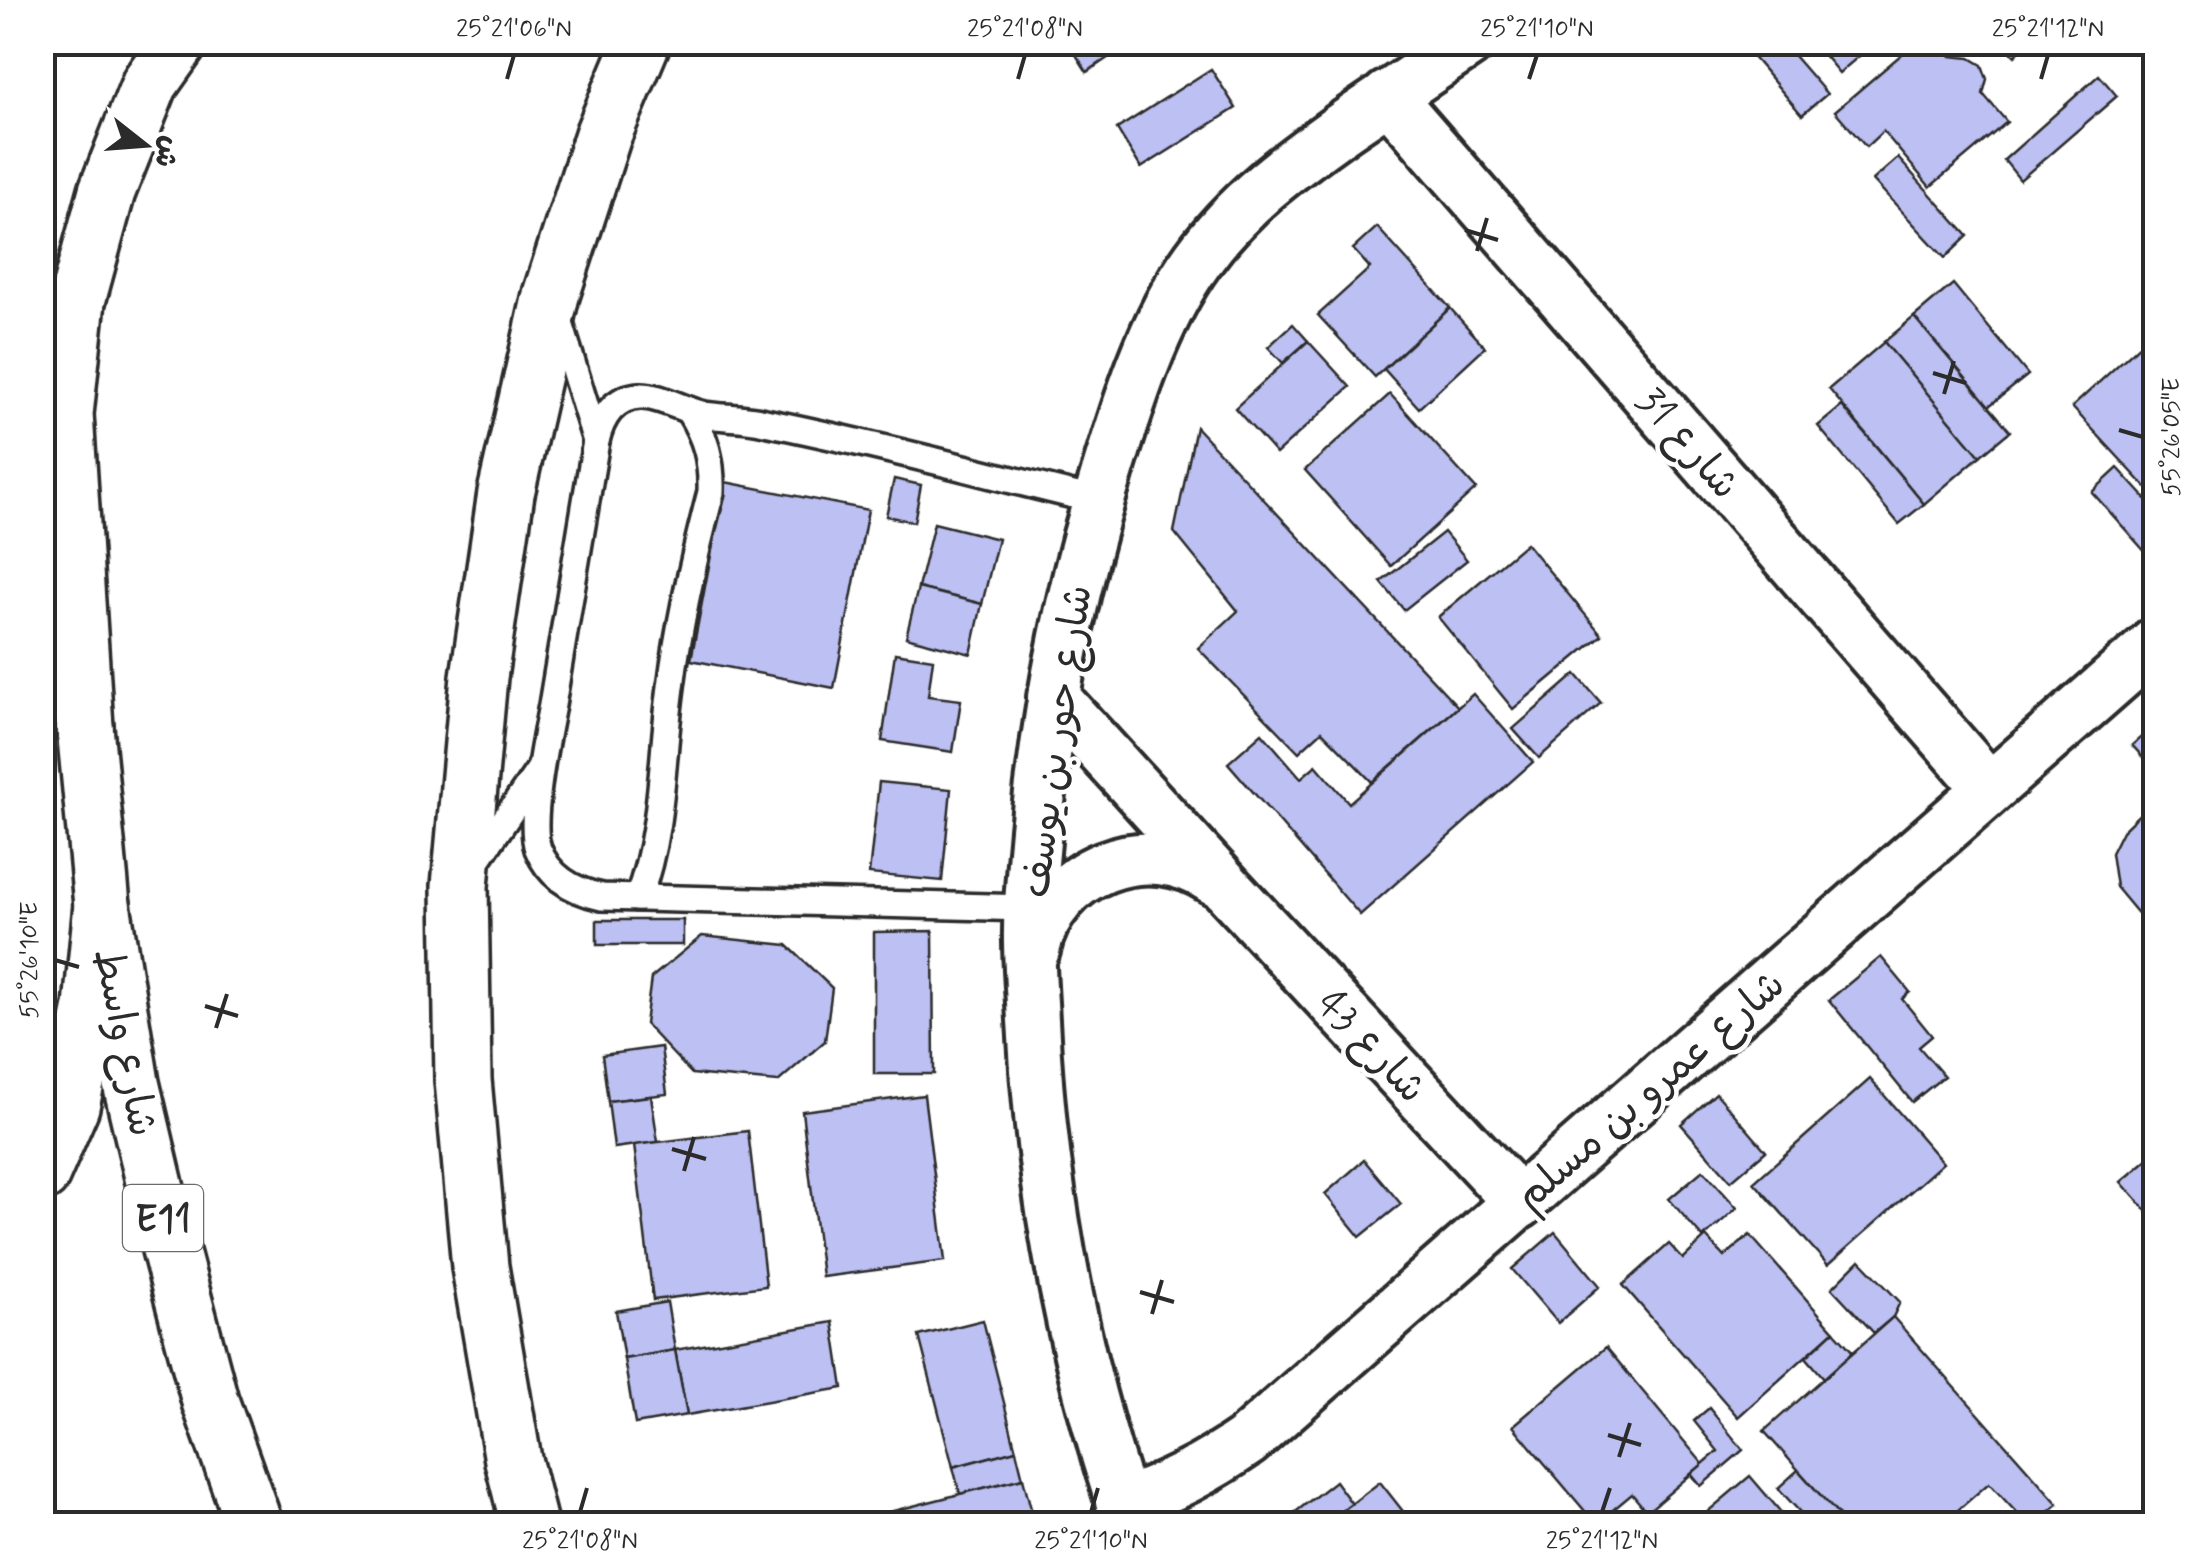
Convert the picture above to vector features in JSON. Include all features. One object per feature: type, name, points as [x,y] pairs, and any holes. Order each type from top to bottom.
[{"type":"main road","points":[[42,1174],[72,1106],[92,1008],[102,905],[85,728],[65,414],[77,301],[107,192],[150,82],[178,42]]},
{"type":"main road","points":[[529,1524],[513,1460],[480,1267],[463,1080],[460,886],[478,677],[506,493],[551,296],[603,135],[642,42]]},
{"type":"main road","points":[[42,554],[85,728]]},
{"type":"main road","name":"شارع واسط","points":[[102,905],[131,1083],[169,1245],[210,1402],[254,1524]]},
{"type":"street","name":"شارع حور بن يوسف","points":[[1126,1514],[1074,1328],[1056,1238],[1038,1093],[1030,965],[1030,908],[1040,794],[1054,696],[1077,582],[1126,414],[1171,302],[1196,262],[1224,224],[1258,191],[1469,42]]},
{"type":"street","name":"شارع 31","points":[[1388,96],[1989,788]]},
{"type":"street","name":"شارع عمرو بن مسلم","points":[[1126,1514],[1248,1441],[2156,643]]},
{"type":"street","name":"شارع 43","points":[[1054,696],[1520,1203]]},
{"type":"street","name":"شارع 43","points":[[1030,965],[1037,933],[1054,904],[1076,881],[1105,865],[1137,858],[1170,859],[1200,870],[1227,888]]},
{"type":"lane","points":[[551,296],[596,441]]},
{"type":"lane","points":[[1030,908],[602,897],[584,894],[556,877],[538,848],[534,832],[596,441],[609,411],[638,396],[689,411],[768,422],[1098,501]]},
{"type":"lane","points":[[638,898],[658,830],[681,621],[711,492],[709,451],[689,411]]},
{"type":"lane","points":[[460,886],[542,766]]},
{"type":"building","points":[[1068,42],[1129,42],[1130,43],[1087,72]]},
{"type":"building","points":[[1740,42],[1782,42],[1827,94],[1802,115]]},
{"type":"building","points":[[1813,42],[1876,42],[1839,73]]},
{"type":"building","points":[[1916,42],[1939,42],[1951,56],[1970,58],[1982,65],[1987,79],[1983,94],[2007,122],[1930,187],[1883,131],[1866,147],[1835,111]]},
{"type":"building","points":[[2001,42],[2029,42],[2015,56]]},
{"type":"building","points":[[1211,69],[1236,108],[1141,168],[1117,129]]},
{"type":"building","points":[[2099,75],[2117,96],[2020,180],[2004,160]]},
{"type":"building","points":[[1898,158],[1968,236],[1945,258],[1873,180]]},
{"type":"building","points":[[1377,227],[1450,308],[1375,377],[1318,315],[1370,268],[1353,249]]},
{"type":"building","points":[[1953,284],[2028,375],[1989,406],[1914,317]]},
{"type":"building","points":[[1450,308],[1485,347],[1419,408],[1384,369]]},
{"type":"building","points":[[1914,317],[2010,431],[1980,456],[1884,342]]},
{"type":"building","points":[[1293,324],[1308,341],[1283,363],[1268,347]]},
{"type":"building","points":[[2156,330],[2156,496],[2155,497],[2072,407]]},
{"type":"building","points":[[1308,341],[1350,387],[1276,454],[1235,408]]},
{"type":"building","points":[[1884,342],[1980,456],[1924,504],[1829,389]]},
{"type":"building","points":[[1390,394],[1476,489],[1391,566],[1305,470]]},
{"type":"building","points":[[1842,406],[1924,504],[1899,524],[1818,426]]},
{"type":"building","points":[[1196,427],[1458,707],[1372,782],[1322,731],[1299,752],[1198,648],[1238,611],[1174,532]]},
{"type":"building","points":[[2118,468],[2156,510],[2156,564],[2092,492]]},
{"type":"building","points":[[894,479],[921,485],[914,522],[886,516]]},
{"type":"building","points":[[725,482],[868,510],[834,688],[691,660]]},
{"type":"building","points":[[934,523],[998,539],[982,604],[918,588]]},
{"type":"building","points":[[1444,532],[1467,560],[1404,610],[1381,582]]},
{"type":"building","points":[[1526,543],[1602,635],[1513,709],[1438,617]]},
{"type":"building","points":[[918,588],[982,604],[971,654],[906,637]]},
{"type":"building","points":[[895,653],[933,659],[928,696],[961,700],[953,752],[882,741]]},
{"type":"building","points":[[1576,674],[1601,703],[1539,758],[1513,729]]},
{"type":"building","points":[[1473,694],[1533,762],[1360,915],[1228,763],[1262,733],[1301,778],[1316,765],[1349,803]]},
{"type":"building","points":[[2156,724],[2156,772],[2132,745]]},
{"type":"building","points":[[879,782],[951,789],[942,881],[869,874]]},
{"type":"building","points":[[2156,798],[2156,935],[2116,887],[2111,853],[2122,831]]},
{"type":"building","points":[[597,920],[683,920],[683,945],[597,945]]},
{"type":"building","points":[[933,931],[934,1074],[874,1074],[874,932]]},
{"type":"building","points":[[702,936],[787,945],[832,988],[825,1041],[778,1082],[692,1074],[645,1024],[651,978]]},
{"type":"building","points":[[1881,957],[1910,992],[1902,999],[1932,1036],[1919,1047],[1944,1076],[1912,1102],[1829,1000]]},
{"type":"building","points":[[661,1047],[667,1094],[608,1101],[602,1055]]},
{"type":"building","points":[[1870,1079],[1943,1163],[1828,1265],[1754,1182]]},
{"type":"building","points":[[1716,1093],[1766,1151],[1731,1181],[1681,1124]]},
{"type":"building","points":[[924,1095],[945,1261],[822,1277],[802,1111]]},
{"type":"building","points":[[651,1096],[658,1142],[614,1148],[608,1101]]},
{"type":"building","points":[[748,1131],[766,1286],[653,1300],[634,1145]]},
{"type":"building","points":[[2156,1152],[2156,1222],[2121,1182]]},
{"type":"building","points":[[1364,1160],[1401,1204],[1360,1237],[1325,1194]]},
{"type":"building","points":[[1703,1170],[1737,1208],[1703,1238],[1669,1199]]},
{"type":"building","points":[[1555,1232],[1600,1286],[1558,1323],[1512,1269]]},
{"type":"building","points":[[1750,1235],[1834,1331],[1738,1417],[1623,1285],[1669,1244],[1683,1259],[1706,1237],[1724,1257]]},
{"type":"building","points":[[1860,1260],[1900,1302],[1893,1317],[1874,1333],[1832,1288]]},
{"type":"building","points":[[667,1302],[675,1350],[624,1359],[616,1311]]},
{"type":"building","points":[[1893,1317],[2058,1504],[2034,1524],[2027,1524],[1989,1483],[1942,1524],[1846,1524],[1764,1431]]},
{"type":"building","points":[[983,1320],[1016,1450],[953,1467],[919,1336]]},
{"type":"building","points":[[833,1322],[843,1388],[687,1415],[675,1350]]},
{"type":"building","points":[[1834,1331],[1853,1352],[1824,1378],[1806,1357]]},
{"type":"building","points":[[1606,1347],[1703,1464],[1647,1512],[1632,1494],[1596,1524],[1513,1426]]},
{"type":"building","points":[[675,1350],[687,1415],[635,1424],[624,1359]]},
{"type":"building","points":[[1709,1408],[1743,1450],[1701,1486],[1691,1474],[1718,1451],[1694,1421]]},
{"type":"building","points":[[1016,1450],[1023,1478],[960,1494],[953,1467]]},
{"type":"building","points":[[1798,1470],[1846,1524],[1811,1524],[1778,1488]]},
{"type":"building","points":[[1750,1476],[1791,1524],[1693,1524]]},
{"type":"building","points":[[1023,1478],[1035,1524],[842,1524],[960,1494]]},
{"type":"building","points":[[1335,1481],[1352,1504],[1325,1524],[1293,1524],[1288,1518]]},
{"type":"building","points":[[1380,1482],[1413,1524],[1372,1524],[1369,1520],[1363,1524],[1325,1524]]}]
